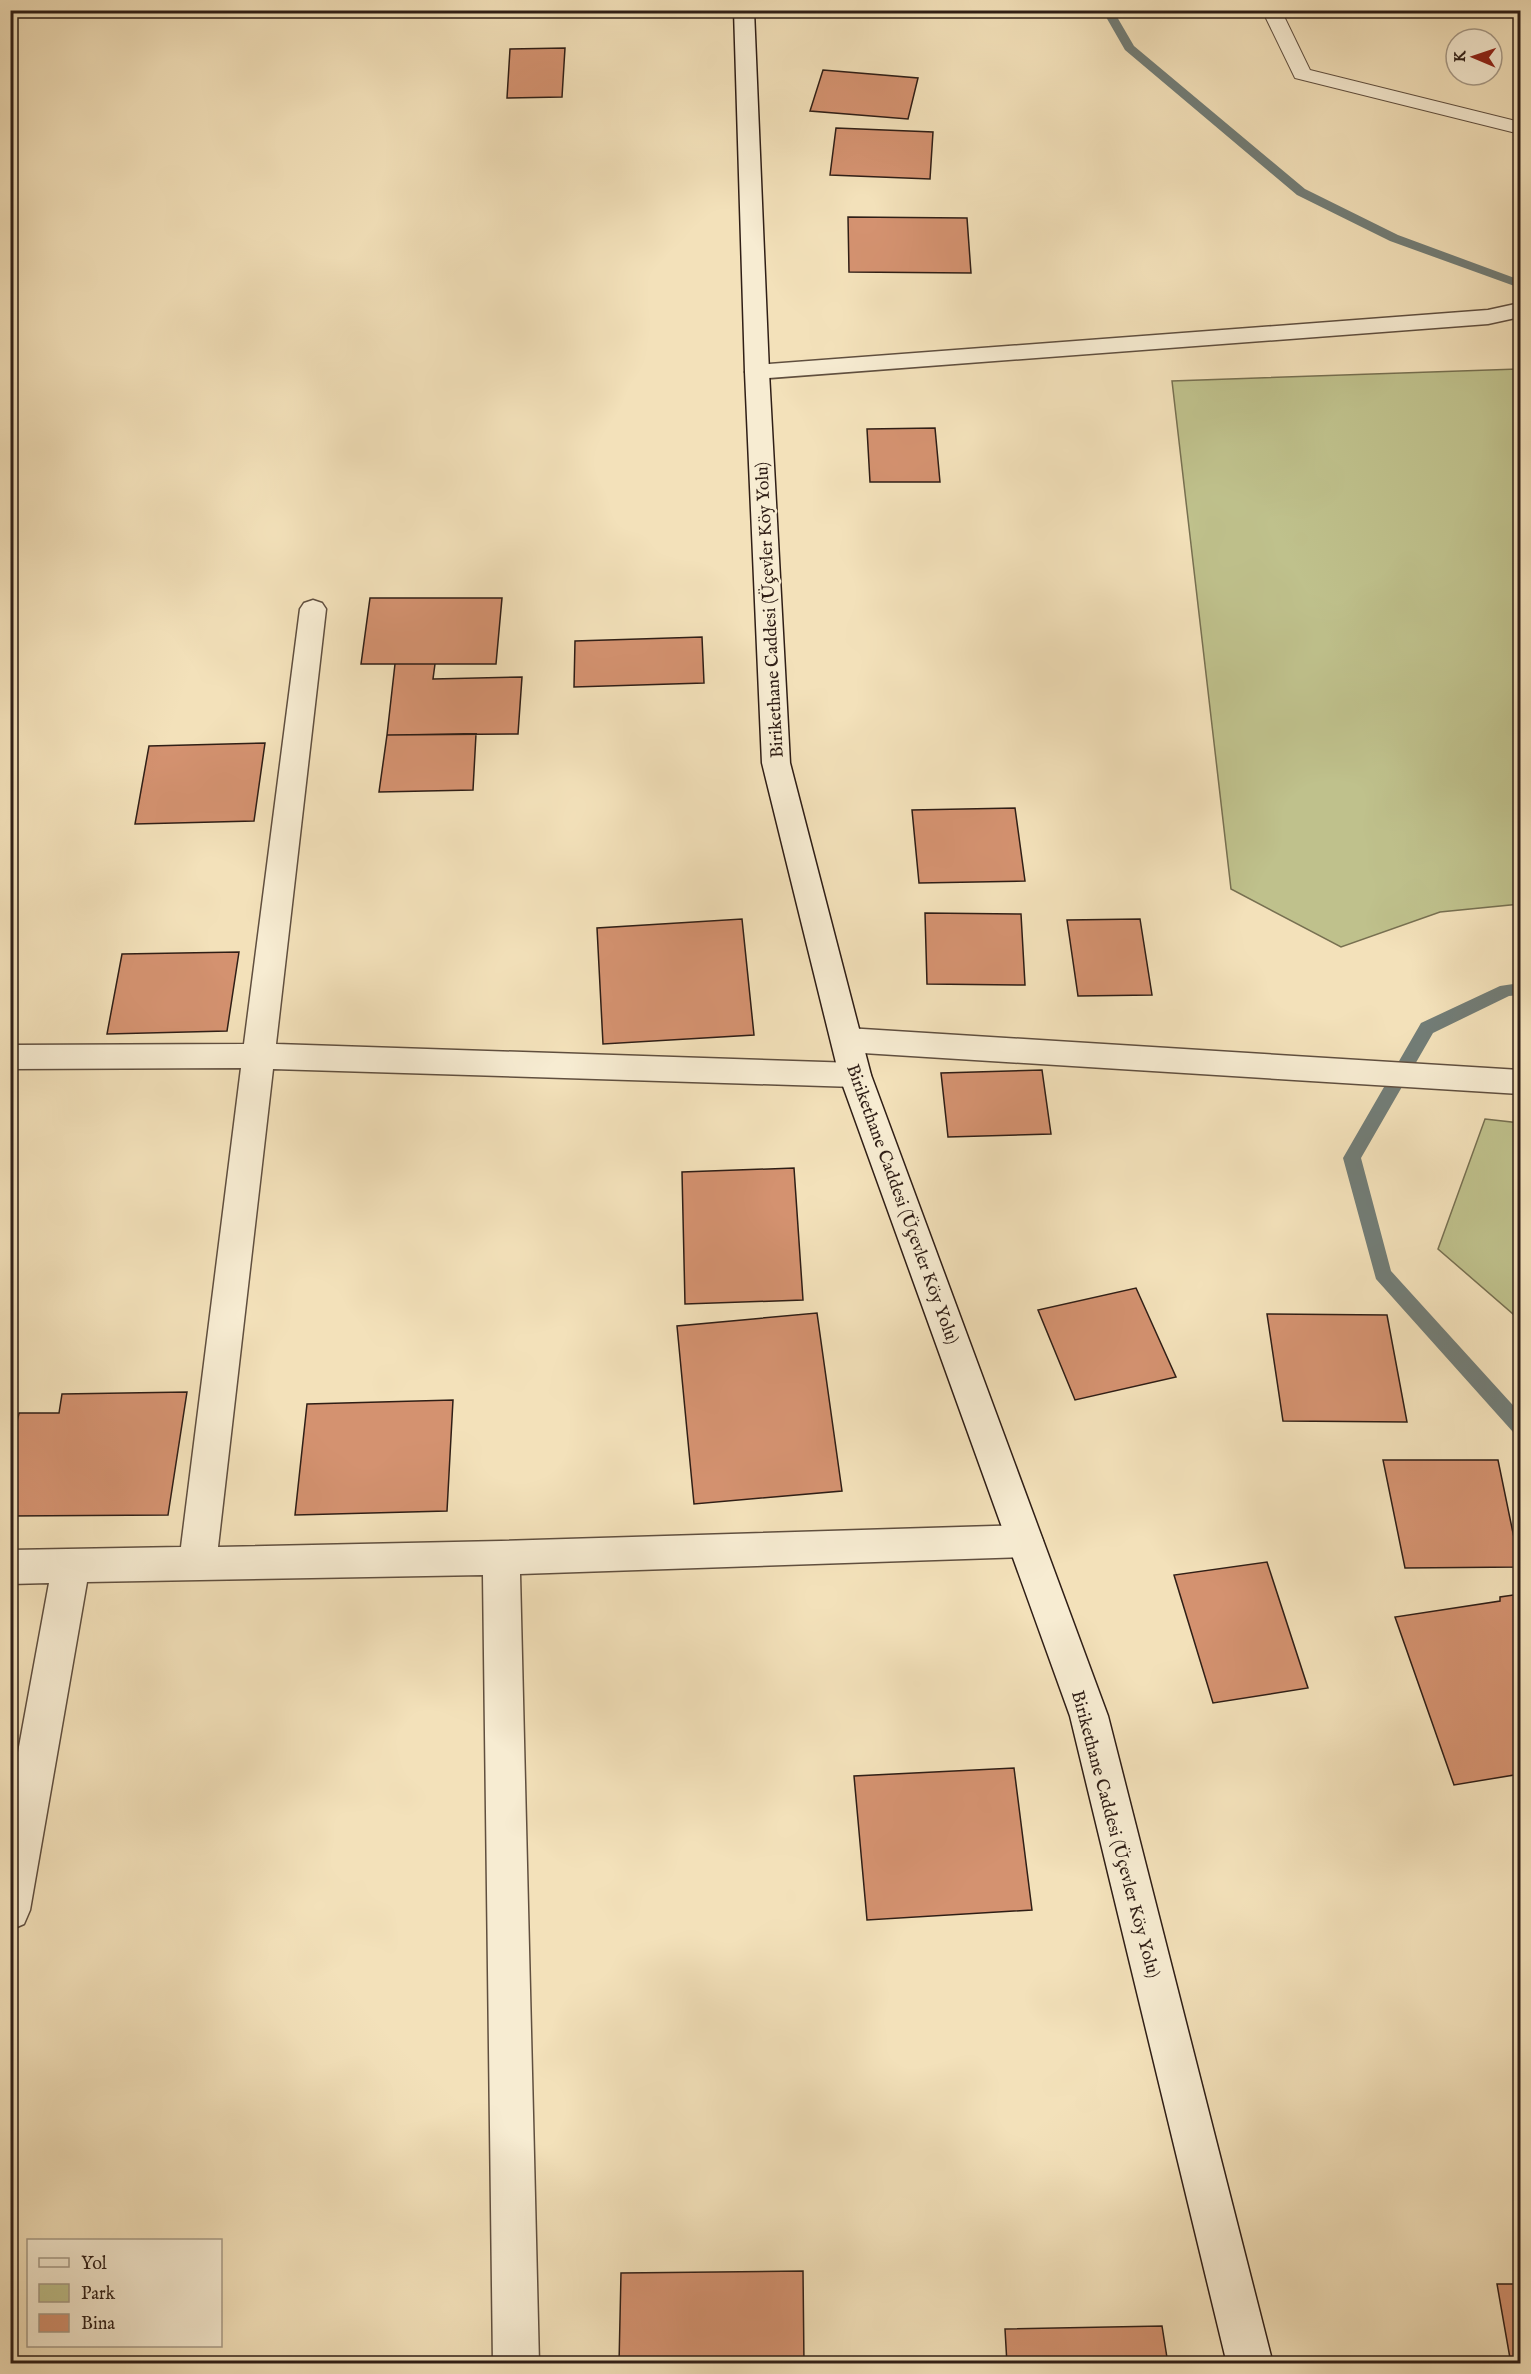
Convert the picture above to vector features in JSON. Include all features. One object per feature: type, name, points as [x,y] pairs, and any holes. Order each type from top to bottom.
[{"type":"street","name":"Birikethane Caddesi (Üçevler Köy Yolu)","points":[[744,10],[757,372],[776,763],[855,1075],[1089,1716],[1250,2364]]},
{"type":"street","points":[[757,372],[1488,317],[1521,310]]},
{"type":"street","points":[[197,1564],[313,609]]},
{"type":"street","points":[[847,1040],[1520,1082]]},
{"type":"street","points":[[10,1058],[258,1056],[855,1075]]},
{"type":"street","points":[[10,1567],[501,1558],[1025,1541]]},
{"type":"street","points":[[501,1558],[516,2364]]},
{"type":"street","points":[[10,1910],[71,1566]]},
{"type":"lane","points":[[1271,10],[1302,74],[1521,128]]},
{"type":"green space","points":[[1518,369],[1520,373],[1520,904],[1440,912],[1341,947],[1231,889],[1172,381]]},
{"type":"green space","points":[[1485,1119],[1520,1123],[1520,1320],[1438,1249]]},
{"type":"building","points":[[565,48],[562,97],[507,98],[510,49]]},
{"type":"building","points":[[823,70],[918,78],[908,119],[810,111]]},
{"type":"building","points":[[836,128],[933,132],[930,179],[830,175]]},
{"type":"building","points":[[848,217],[967,218],[971,273],[849,272]]},
{"type":"building","points":[[935,428],[940,482],[870,482],[867,429]]},
{"type":"building","points":[[370,598],[502,598],[496,664],[361,664]]},
{"type":"building","points":[[702,637],[704,683],[574,687],[575,641]]},
{"type":"building","points":[[395,664],[435,664],[433,679],[522,677],[518,734],[387,735]]},
{"type":"building","points":[[476,734],[473,790],[379,792],[387,735]]},
{"type":"building","points":[[265,743],[254,821],[135,824],[149,746]]},
{"type":"building","points":[[1015,808],[1025,881],[919,883],[912,810]]},
{"type":"building","points":[[925,913],[1021,914],[1025,985],[927,984]]},
{"type":"building","points":[[742,919],[754,1035],[603,1044],[597,928]]},
{"type":"building","points":[[1140,919],[1152,995],[1078,996],[1067,920]]},
{"type":"building","points":[[239,952],[227,1031],[107,1034],[122,954]]},
{"type":"building","points":[[1042,1070],[1051,1134],[948,1137],[941,1073]]},
{"type":"building","points":[[794,1168],[803,1300],[685,1304],[682,1172]]},
{"type":"building","points":[[1136,1288],[1176,1377],[1075,1400],[1038,1310]]},
{"type":"building","points":[[817,1313],[842,1491],[694,1504],[677,1326]]},
{"type":"building","points":[[1267,1314],[1387,1315],[1407,1422],[1283,1421]]},
{"type":"building","points":[[187,1392],[168,1515],[10,1516],[10,1453],[19,1413],[59,1413],[62,1394]]},
{"type":"building","points":[[453,1400],[447,1511],[295,1515],[307,1404]]},
{"type":"building","points":[[1383,1460],[1498,1460],[1520,1567],[1405,1568]]},
{"type":"building","points":[[1267,1562],[1308,1688],[1213,1703],[1174,1575]]},
{"type":"building","points":[[1520,1594],[1520,1774],[1454,1785],[1395,1617],[1500,1601],[1500,1597]]},
{"type":"building","points":[[1014,1768],[1032,1910],[867,1920],[854,1776]]},
{"type":"building","points":[[803,2271],[804,2364],[619,2364],[621,2273]]},
{"type":"building","points":[[1497,2284],[1520,2284],[1520,2364],[1511,2364]]},
{"type":"building","points":[[1162,2326],[1168,2364],[1007,2364],[1005,2329]]},
{"type":"waterway","points":[[1107,10],[1129,48],[1301,192],[1394,238],[1520,284]]},
{"type":"waterway","points":[[1520,989],[1506,990],[1427,1028],[1352,1158],[1383,1274],[1520,1426]]}]
